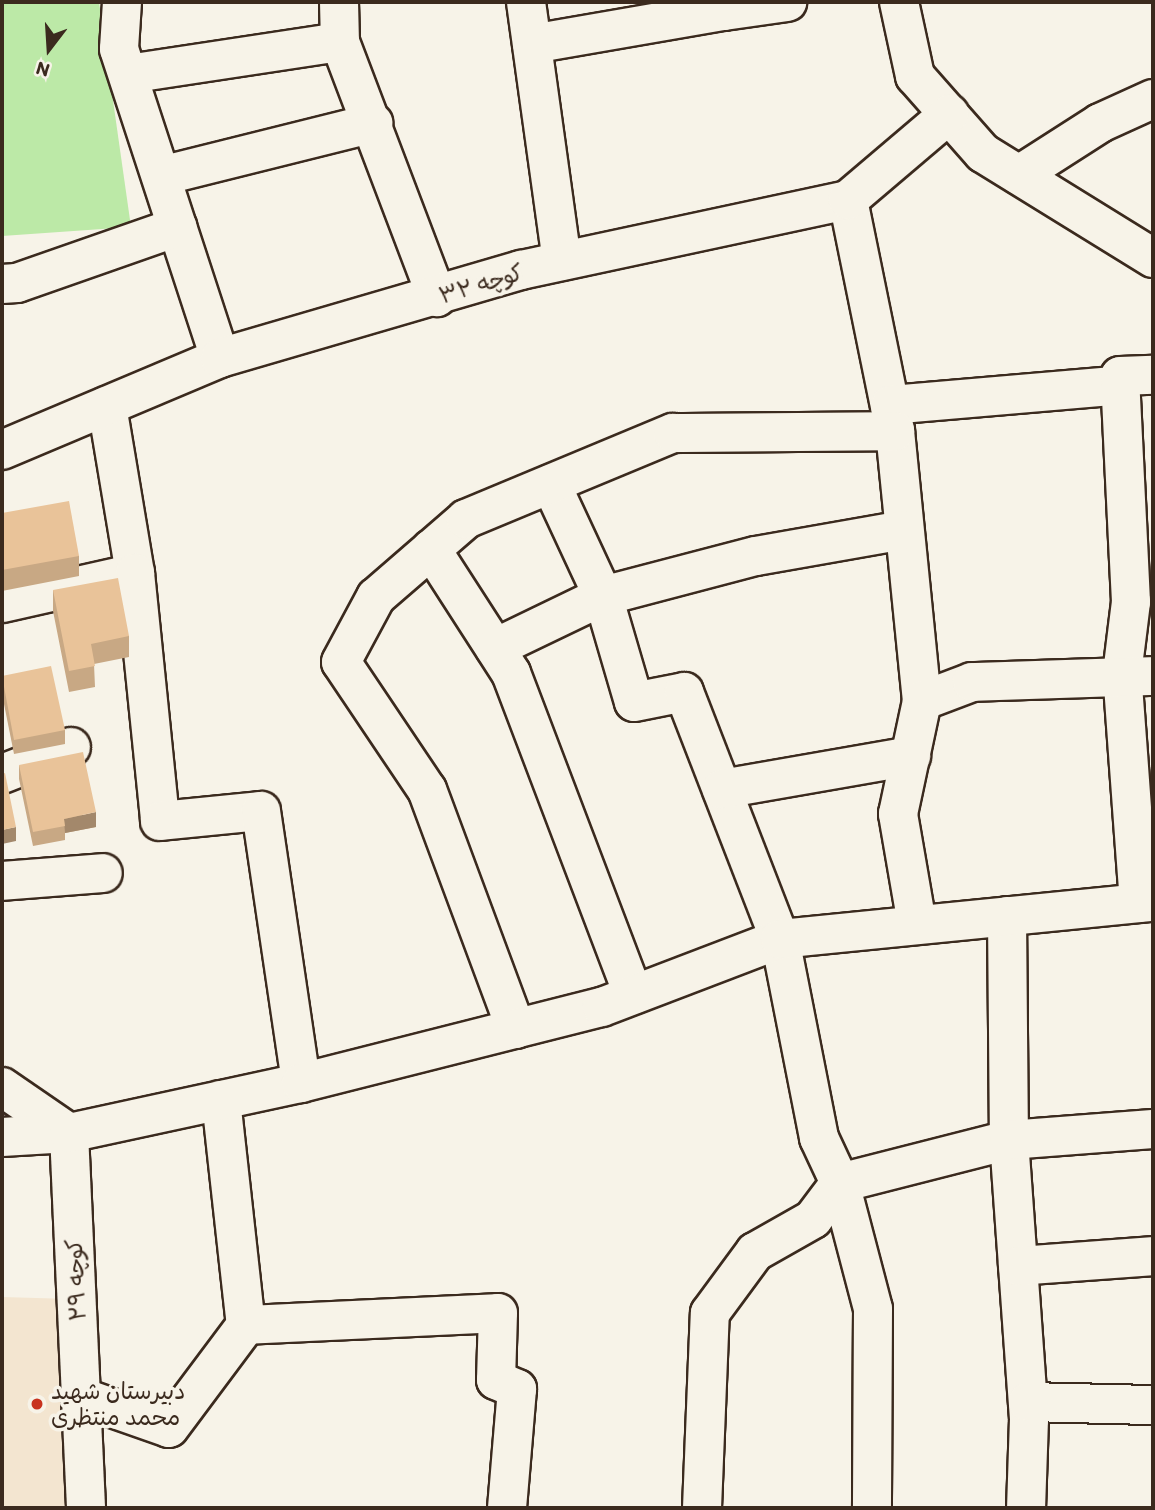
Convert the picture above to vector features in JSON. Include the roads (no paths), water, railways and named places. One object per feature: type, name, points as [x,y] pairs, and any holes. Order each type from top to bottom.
[{"type":"street","points":[[122,2],[119,48],[220,358]]},
{"type":"street","points":[[339,2],[340,42],[373,122],[438,297]]},
{"type":"street","points":[[526,2],[562,261]]},
{"type":"street","points":[[532,44],[723,7],[787,2]]},
{"type":"street","points":[[899,2],[915,76],[983,153],[1153,258]]},
{"type":"street","points":[[128,74],[340,42]]},
{"type":"street","points":[[1019,175],[1100,123],[1153,99]]},
{"type":"street","name":"کوچه ۳۲","points":[[2,450],[220,358],[562,261],[848,200],[949,114]]},
{"type":"street","points":[[161,176],[373,122]]},
{"type":"street","points":[[848,200],[892,418],[922,701],[898,814],[917,924]]},
{"type":"street","points":[[2,284],[16,283],[177,227]]},
{"type":"street","points":[[2,1137],[69,1133],[301,1083],[516,1029],[633,995],[780,939],[1146,902],[1137,675],[1131,602],[1137,380],[892,418],[673,433],[466,519],[376,597],[341,662],[427,790],[516,1029]]},
{"type":"street","points":[[107,406],[135,573],[160,821],[261,811],[301,1083]]},
{"type":"street","points":[[551,484],[603,596],[634,702],[684,692],[780,939],[819,1138],[840,1183],[873,1309],[872,1508]]},
{"type":"street","points":[[495,648],[603,596],[756,556],[904,530]]},
{"type":"street","points":[[431,549],[511,673],[633,995]]},
{"type":"street","points":[[2,603],[135,573]]},
{"type":"street","points":[[922,701],[972,681],[1137,675]]},
{"type":"street","points":[[2,774],[71,747]]},
{"type":"street","points":[[722,789],[911,756]]},
{"type":"street","points":[[2,881],[103,873]]},
{"type":"street","points":[[1007,916],[1009,1140],[1028,1402],[1026,1508]]},
{"type":"street","points":[[2,1087],[69,1133]]},
{"type":"street","points":[[81,1397],[169,1428],[246,1325],[220,1100]]},
{"type":"street","points":[[702,1508],[710,1313],[755,1252],[813,1219],[840,1183],[1009,1140],[1153,1129]]},
{"type":"street","name":"کوچه ۲۹","points":[[69,1133],[86,1508]]},
{"type":"street","points":[[1018,1266],[1153,1256]]},
{"type":"street","points":[[246,1325],[498,1313],[496,1380],[517,1389],[508,1508]]},
{"type":"street","points":[[1028,1402],[1153,1405]]},
{"type":"place","name":"دبیرستان شهید محمد منتظری","points":[[37,1404]]}]
